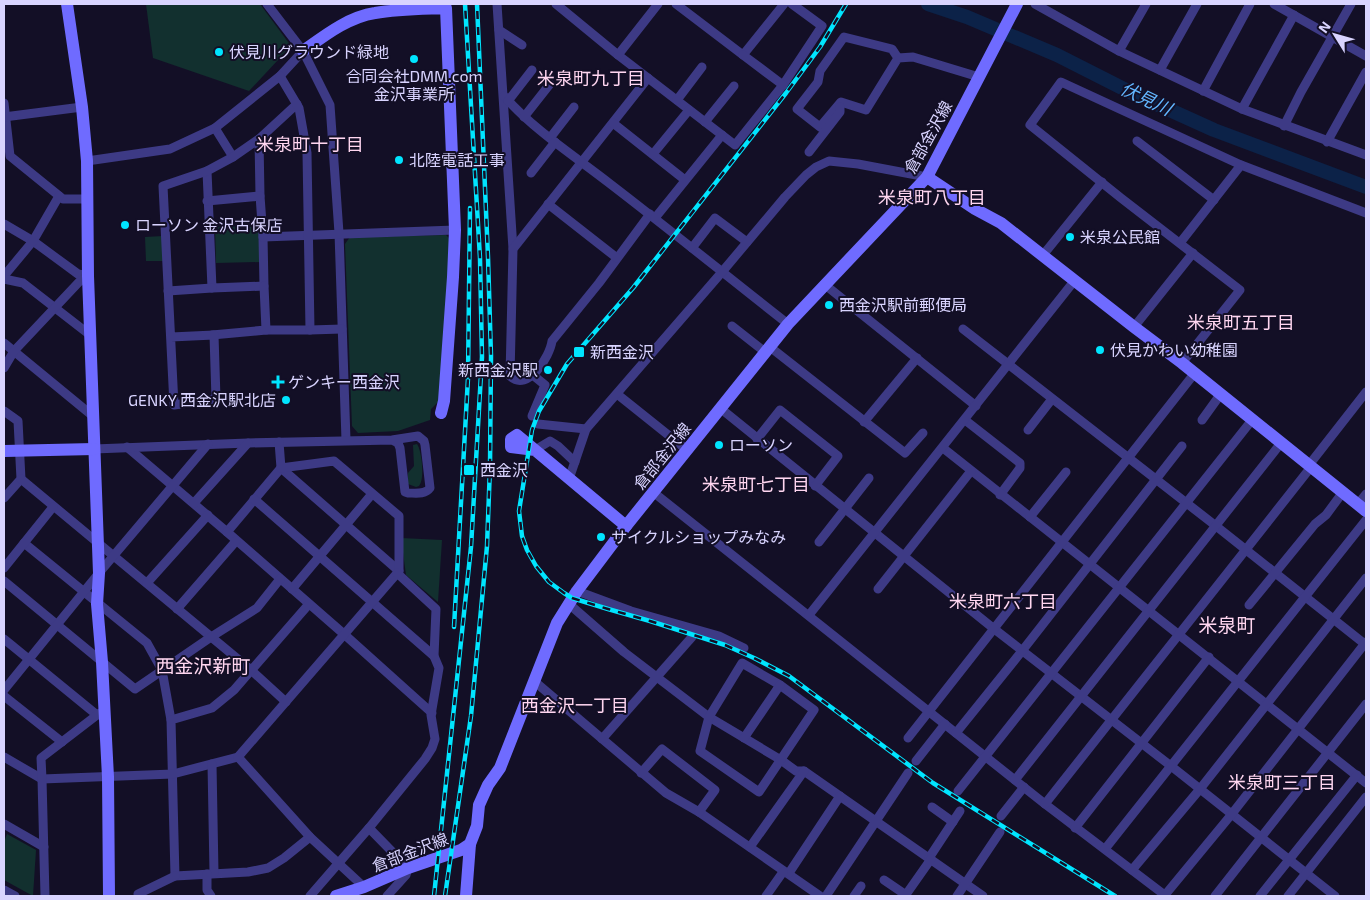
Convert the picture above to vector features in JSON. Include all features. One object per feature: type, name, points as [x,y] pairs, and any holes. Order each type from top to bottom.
[{"type":"street","points":[[67,4],[82,107],[87,161],[88,276],[99,573],[97,604],[102,662],[100,713],[108,777],[109,896]]},
{"type":"street","points":[[267,4],[303,51],[330,105],[339,233],[346,440]]},
{"type":"street","points":[[497,4],[506,98],[512,249],[510,376],[515,380],[521,381],[534,376],[551,347],[552,341],[617,258],[652,216],[686,180],[722,135]]},
{"type":"street","points":[[557,4],[618,55],[735,145],[783,85],[822,26],[792,4]]},
{"type":"street","points":[[618,55],[658,4]]},
{"type":"street","points":[[676,4],[783,85]]},
{"type":"street","points":[[743,56],[784,4]]},
{"type":"street","name":"倉部金沢線","points":[[336,896],[461,850],[470,844],[477,826],[479,805],[488,785],[500,768],[557,623],[577,590],[788,324],[927,177],[1017,4]]},
{"type":"street","points":[[1035,4],[1119,51],[1242,109],[1366,155]]},
{"type":"street","points":[[1119,51],[1146,4]]},
{"type":"street","points":[[1160,70],[1197,4]]},
{"type":"street","points":[[1203,91],[1250,4]]},
{"type":"street","points":[[1274,4],[1366,56]]},
{"type":"street","points":[[1284,126],[1351,4]]},
{"type":"street","points":[[87,161],[170,149],[215,128],[280,76],[303,51],[330,32],[366,15],[446,8],[455,230],[444,401],[441,413]]},
{"type":"street","points":[[1242,109],[1294,15]]},
{"type":"street","points":[[499,30],[522,45]]},
{"type":"street","points":[[841,102],[820,127],[797,109],[818,82],[820,71],[844,37],[892,49],[898,58]]},
{"type":"street","points":[[898,58],[913,57],[978,77]]},
{"type":"street","points":[[841,102],[866,110],[898,58]]},
{"type":"street","points":[[678,100],[702,67]]},
{"type":"street","points":[[506,98],[532,70]]},
{"type":"street","points":[[1327,142],[1366,72]]},
{"type":"street","points":[[280,76],[299,108],[307,153],[310,330]]},
{"type":"street","points":[[512,249],[648,78]]},
{"type":"street","points":[[1182,363],[1240,290],[1030,124],[1061,82],[1241,166],[1366,213]]},
{"type":"street","points":[[524,117],[550,84]]},
{"type":"street","points":[[705,122],[734,86]]},
{"type":"street","points":[[506,98],[524,117],[788,324]]},
{"type":"street","points":[[809,152],[840,112],[841,102]]},
{"type":"street","points":[[4,103],[10,156],[59,196],[63,198],[86,199]]},
{"type":"street","points":[[212,335],[214,334],[216,398],[174,405],[163,186],[207,171],[233,157],[259,139],[296,104]]},
{"type":"street","points":[[5,116],[82,107]]},
{"type":"street","points":[[531,173],[574,107]]},
{"type":"street","points":[[653,154],[689,110]]},
{"type":"street","points":[[613,122],[686,180]]},
{"type":"street","points":[[215,128],[233,157]]},
{"type":"street","points":[[259,139],[266,330]]},
{"type":"street","points":[[1137,141],[1214,200]]},
{"type":"street","points":[[569,479],[586,429],[796,185],[806,175],[828,161],[858,164],[927,177],[975,209],[1001,223],[1182,363],[1362,507],[1366,494]]},
{"type":"street","points":[[1180,243],[1241,166]]},
{"type":"street","points":[[207,171],[212,288]]},
{"type":"street","points":[[1043,255],[1102,182]]},
{"type":"street","points":[[59,196],[33,242],[4,277],[23,283],[90,335]]},
{"type":"street","points":[[207,201],[260,196]]},
{"type":"street","points":[[548,204],[617,258]]},
{"type":"street","points":[[692,248],[716,218],[747,242]]},
{"type":"street","points":[[4,224],[78,274],[88,276]]},
{"type":"street","points":[[263,237],[455,230]]},
{"type":"street","points":[[1134,327],[1193,253]]},
{"type":"street","points":[[4,368],[14,351],[79,282],[88,276]]},
{"type":"street","points":[[809,615],[1074,280]]},
{"type":"street","points":[[824,284],[976,406]]},
{"type":"street","points":[[168,291],[264,286]]},
{"type":"street","points":[[732,326],[905,453],[922,433]]},
{"type":"street","points":[[171,337],[266,330],[342,328]]},
{"type":"street","points":[[654,492],[1075,828],[1165,896],[1366,643],[1333,620],[1276,573],[963,329]]},
{"type":"street","points":[[4,343],[94,417]]},
{"type":"street","points":[[864,422],[917,358]]},
{"type":"street","points":[[908,738],[928,710],[1194,374]]},
{"type":"street","points":[[532,416],[545,384],[534,376]]},
{"type":"street","points":[[1046,804],[1180,635],[1366,392]]},
{"type":"street","points":[[617,394],[687,450]]},
{"type":"street","points":[[1202,420],[1220,395]]},
{"type":"street","points":[[1028,430],[1052,399]]},
{"type":"street","points":[[720,408],[993,628],[1113,720],[1334,896]]},
{"type":"street","points":[[758,438],[780,410],[838,456],[816,486]]},
{"type":"street","points":[[4,411],[18,421],[21,479],[4,498]]},
{"type":"street","points":[[965,420],[1020,463],[1020,468],[1000,495]]},
{"type":"street","points":[[958,791],[1252,420]]},
{"type":"street","points":[[538,424],[586,429]]},
{"type":"street","points":[[4,451],[392,440],[418,436],[424,443],[429,487],[425,491],[410,490],[405,485],[405,452],[392,440]]},
{"type":"street","points":[[575,462],[550,441],[535,450],[626,526]]},
{"type":"street","points":[[227,532],[280,468],[280,442]]},
{"type":"street","points":[[194,503],[248,443]]},
{"type":"street","points":[[1015,780],[1281,443]]},
{"type":"street","points":[[4,690],[99,573],[208,444]]},
{"type":"street","points":[[956,733],[1182,446]]},
{"type":"street","points":[[128,447],[208,515],[432,713]]},
{"type":"street","points":[[943,448],[1366,783]]},
{"type":"street","points":[[4,756],[42,779],[173,774],[238,757],[398,572],[399,516],[334,461],[280,468]]},
{"type":"street","points":[[280,468],[398,572],[436,609],[434,656],[439,668],[431,715],[435,739],[432,748],[426,759],[310,896]]},
{"type":"street","points":[[878,589],[972,471]]},
{"type":"street","points":[[1030,517],[1066,472]]},
{"type":"street","points":[[819,542],[869,478]]},
{"type":"street","points":[[21,479],[251,670],[286,702]]},
{"type":"street","points":[[1249,605],[1343,492]]},
{"type":"street","points":[[292,590],[318,556],[372,494]]},
{"type":"street","points":[[254,499],[434,656]]},
{"type":"street","points":[[4,568],[53,507]]},
{"type":"street","points":[[147,584],[208,515]]},
{"type":"street","points":[[1105,849],[1366,520]]},
{"type":"street","points":[[177,609],[236,541]]},
{"type":"street","points":[[24,543],[147,644],[162,670],[171,720],[175,876]]},
{"type":"street","points":[[1132,870],[1200,789],[1366,578]]},
{"type":"street","points":[[4,581],[135,689],[257,608],[280,579]]},
{"type":"street","points":[[577,590],[631,611],[719,636],[744,648]]},
{"type":"street","points":[[171,720],[212,708],[234,690],[309,604]]},
{"type":"street","points":[[569,604],[624,652],[709,717],[782,760],[796,771],[804,771],[983,896]]},
{"type":"street","points":[[602,739],[692,637]]},
{"type":"street","points":[[4,639],[100,713]]},
{"type":"street","points":[[1075,828],[1208,657]]},
{"type":"street","points":[[742,663],[780,685],[814,710],[759,792],[700,751],[709,717],[742,663]]},
{"type":"street","points":[[534,681],[666,793],[699,812],[820,896]]},
{"type":"street","points":[[744,738],[780,685]]},
{"type":"street","points":[[4,696],[62,742]]},
{"type":"street","points":[[1215,896],[1366,704]]},
{"type":"street","points":[[45,896],[40,758],[100,713]]},
{"type":"street","points":[[916,761],[945,724]]},
{"type":"street","points":[[641,773],[662,749],[715,790],[699,812]]},
{"type":"street","points":[[238,757],[310,837],[364,887]]},
{"type":"street","points":[[211,896],[207,890],[211,874],[212,764]]},
{"type":"street","points":[[750,847],[804,771]]},
{"type":"street","points":[[826,896],[908,773]]},
{"type":"street","points":[[1260,896],[1357,775]]},
{"type":"street","points":[[1001,816],[1024,787]]},
{"type":"street","points":[[766,896],[786,872],[840,796]]},
{"type":"street","points":[[1288,896],[1366,797]]},
{"type":"street","points":[[932,807],[953,822]]},
{"type":"street","points":[[884,880],[905,896],[960,811]]},
{"type":"street","points":[[4,824],[44,847]]},
{"type":"street","points":[[369,828],[408,868],[406,875],[387,896]]},
{"type":"street","points":[[957,896],[1000,832]]},
{"type":"street","points":[[138,896],[175,876],[248,872],[268,868],[310,837]]},
{"type":"street","points":[[466,896],[470,844]]},
{"type":"street","points":[[854,896],[861,886]]},
{"type":"street","points":[[4,890],[14,896]]},
{"type":"green space","name":"伏見川グラウンド緑地","points":[[146,4],[260,4],[291,46],[249,91],[153,58]]},
{"type":"green space","points":[[260,225],[261,262],[216,263],[215,227]]},
{"type":"green space","points":[[446,235],[450,239],[441,399],[431,409],[430,420],[398,431],[358,433],[352,426],[345,244],[350,237]]},
{"type":"green space","points":[[163,236],[164,261],[146,261],[145,237]]},
{"type":"green space","points":[[417,444],[422,465],[422,478],[419,486],[416,487],[408,484],[408,473],[414,466],[413,445]]},
{"type":"green space","points":[[401,538],[442,540],[438,602],[406,575]]},
{"type":"green space","points":[[7,834],[36,850],[33,896],[4,880],[4,842]]},
{"type":"waterway","name":"伏見川","points":[[928,4],[967,17],[1057,55],[1130,92],[1214,130],[1366,187]]},
{"type":"railway","points":[[434,896],[471,547],[482,357],[480,258],[465,4]]},
{"type":"railway","points":[[445,896],[471,716],[487,546],[490,467],[491,356],[477,4]]},
{"type":"railway","points":[[846,4],[820,47],[786,93],[633,288],[567,364],[539,411],[532,430],[519,511],[522,536],[536,566],[549,582],[572,598],[725,645],[789,676],[933,783],[1115,896]]},
{"type":"railway","points":[[454,627],[468,378],[470,208]]},
{"type":"place","name":"伏見川グラウンド緑地","points":[[219,52]]},
{"type":"place","name":"合同会社DMM.com 金沢事業所","points":[[414,59]]},
{"type":"place","name":"北陸電話工事","points":[[399,160]]},
{"type":"place","name":"ローソン 金沢古保店","points":[[125,225]]},
{"type":"place","name":"米泉公民館","points":[[1070,237]]},
{"type":"place","name":"西金沢駅前郵便局","points":[[829,305]]},
{"type":"place","name":"伏見かわい幼稚園","points":[[1100,350]]},
{"type":"place","name":"新西金沢","points":[[579,352]]},
{"type":"place","name":"新西金沢駅","points":[[548,370]]},
{"type":"place","name":"ゲンキー西金沢","points":[[278,382]]},
{"type":"place","name":"GENKY 西金沢駅北店","points":[[286,400]]},
{"type":"place","name":"ローソン","points":[[719,445]]},
{"type":"place","name":"西金沢","points":[[469,470]]},
{"type":"place","name":"サイクルショップみなみ","points":[[601,537]]},
{"type":"district","name":"米泉町九丁目","points":[[591,79]]},
{"type":"district","name":"米泉町十丁目","points":[[310,145]]},
{"type":"district","name":"米泉町八丁目","points":[[932,198]]},
{"type":"district","name":"米泉町五丁目","points":[[1241,323]]},
{"type":"district","name":"米泉町七丁目","points":[[756,485]]},
{"type":"district","name":"米泉町六丁目","points":[[1003,602]]},
{"type":"district","name":"米泉町","points":[[1227,625]]},
{"type":"district","name":"西金沢新町","points":[[203,666]]},
{"type":"district","name":"西金沢一丁目","points":[[575,706]]},
{"type":"district","name":"米泉町三丁目","points":[[1282,783]]}]
